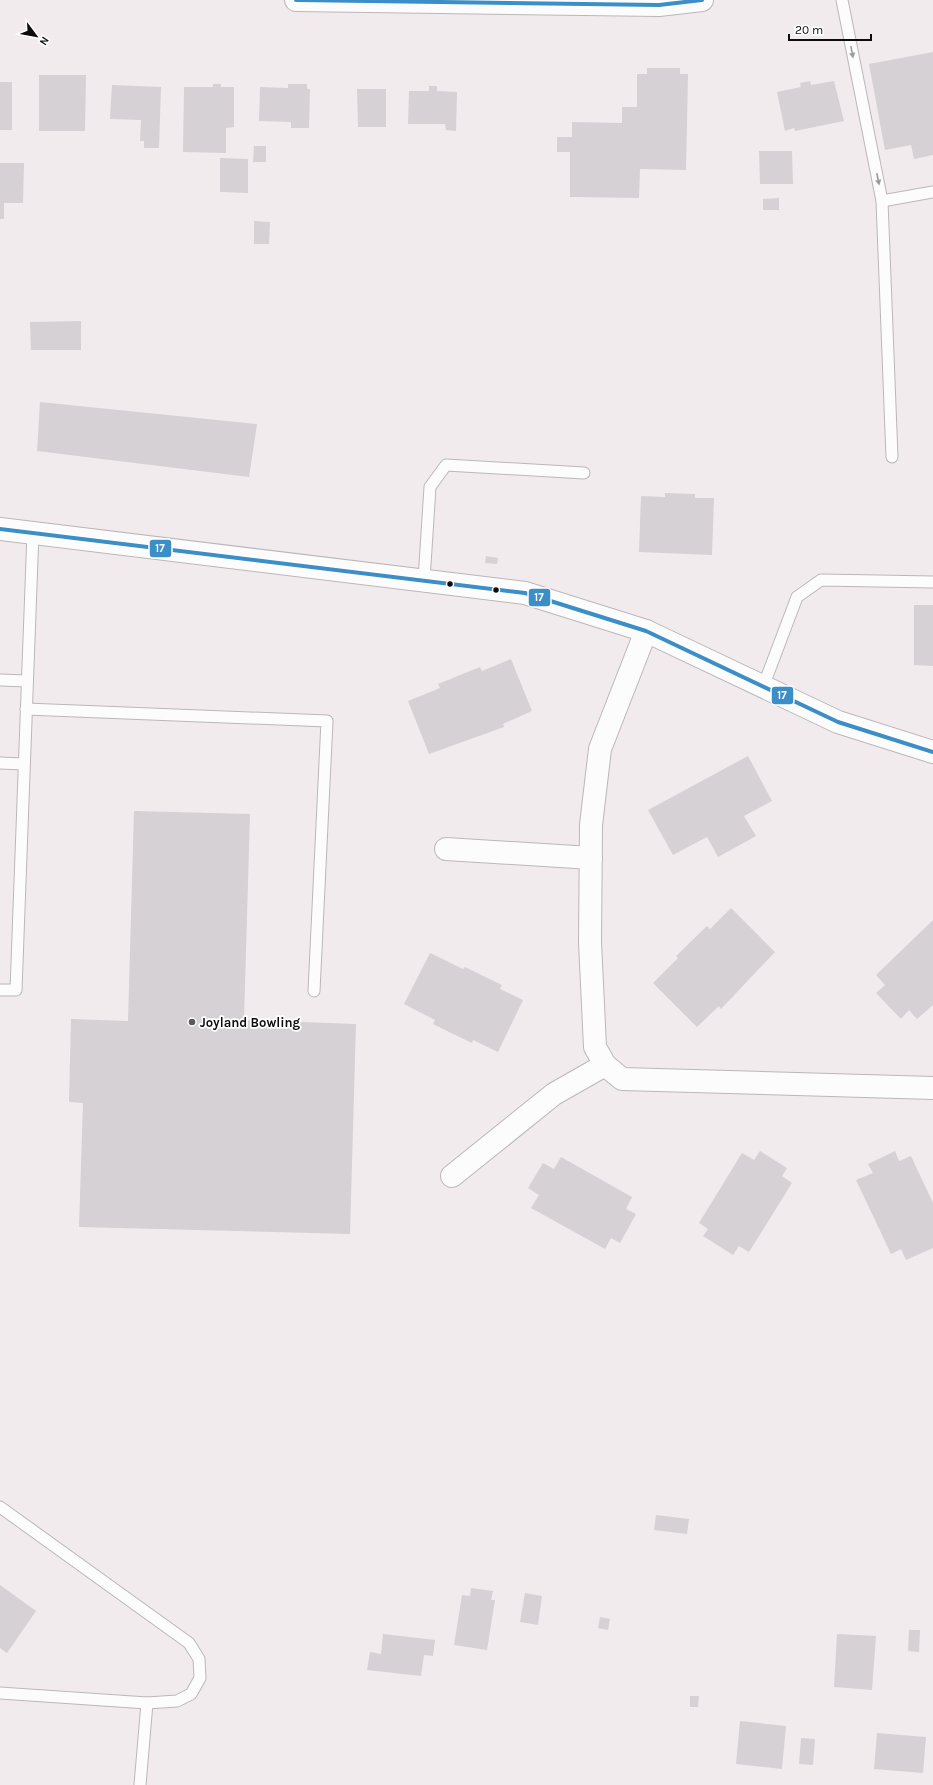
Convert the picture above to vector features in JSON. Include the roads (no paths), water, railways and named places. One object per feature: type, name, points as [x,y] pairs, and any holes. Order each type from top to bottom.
[{"type":"street","points":[[296,0],[659,4],[702,0]]},
{"type":"street","points":[[0,529],[525,593],[646,631],[838,722],[933,752]]},
{"type":"street","points":[[646,631],[600,749],[591,825],[590,942],[595,1047],[605,1065],[622,1079],[933,1088]]},
{"type":"street","points":[[446,849],[591,858]]},
{"type":"street","points":[[452,1176],[554,1094],[605,1065]]},
{"type":"lane","points":[[842,0],[882,201],[892,458]]},
{"type":"lane","points":[[882,201],[933,192]]},
{"type":"lane","points":[[424,580],[430,487],[446,465],[584,473]]},
{"type":"lane","points":[[0,990],[16,990],[33,532]]},
{"type":"lane","points":[[763,687],[797,597],[821,580],[933,582]]},
{"type":"lane","points":[[0,680],[28,681]]},
{"type":"lane","points":[[26,709],[327,721],[314,991]]},
{"type":"lane","points":[[0,763],[24,764]]},
{"type":"lane","points":[[0,1507],[189,1643],[199,1659],[200,1678],[191,1694],[177,1701],[147,1703],[0,1693]]},
{"type":"lane","points":[[140,1785],[147,1703]]},
{"type":"place","name":"Joyland Bowling","points":[[192,1022]]}]
